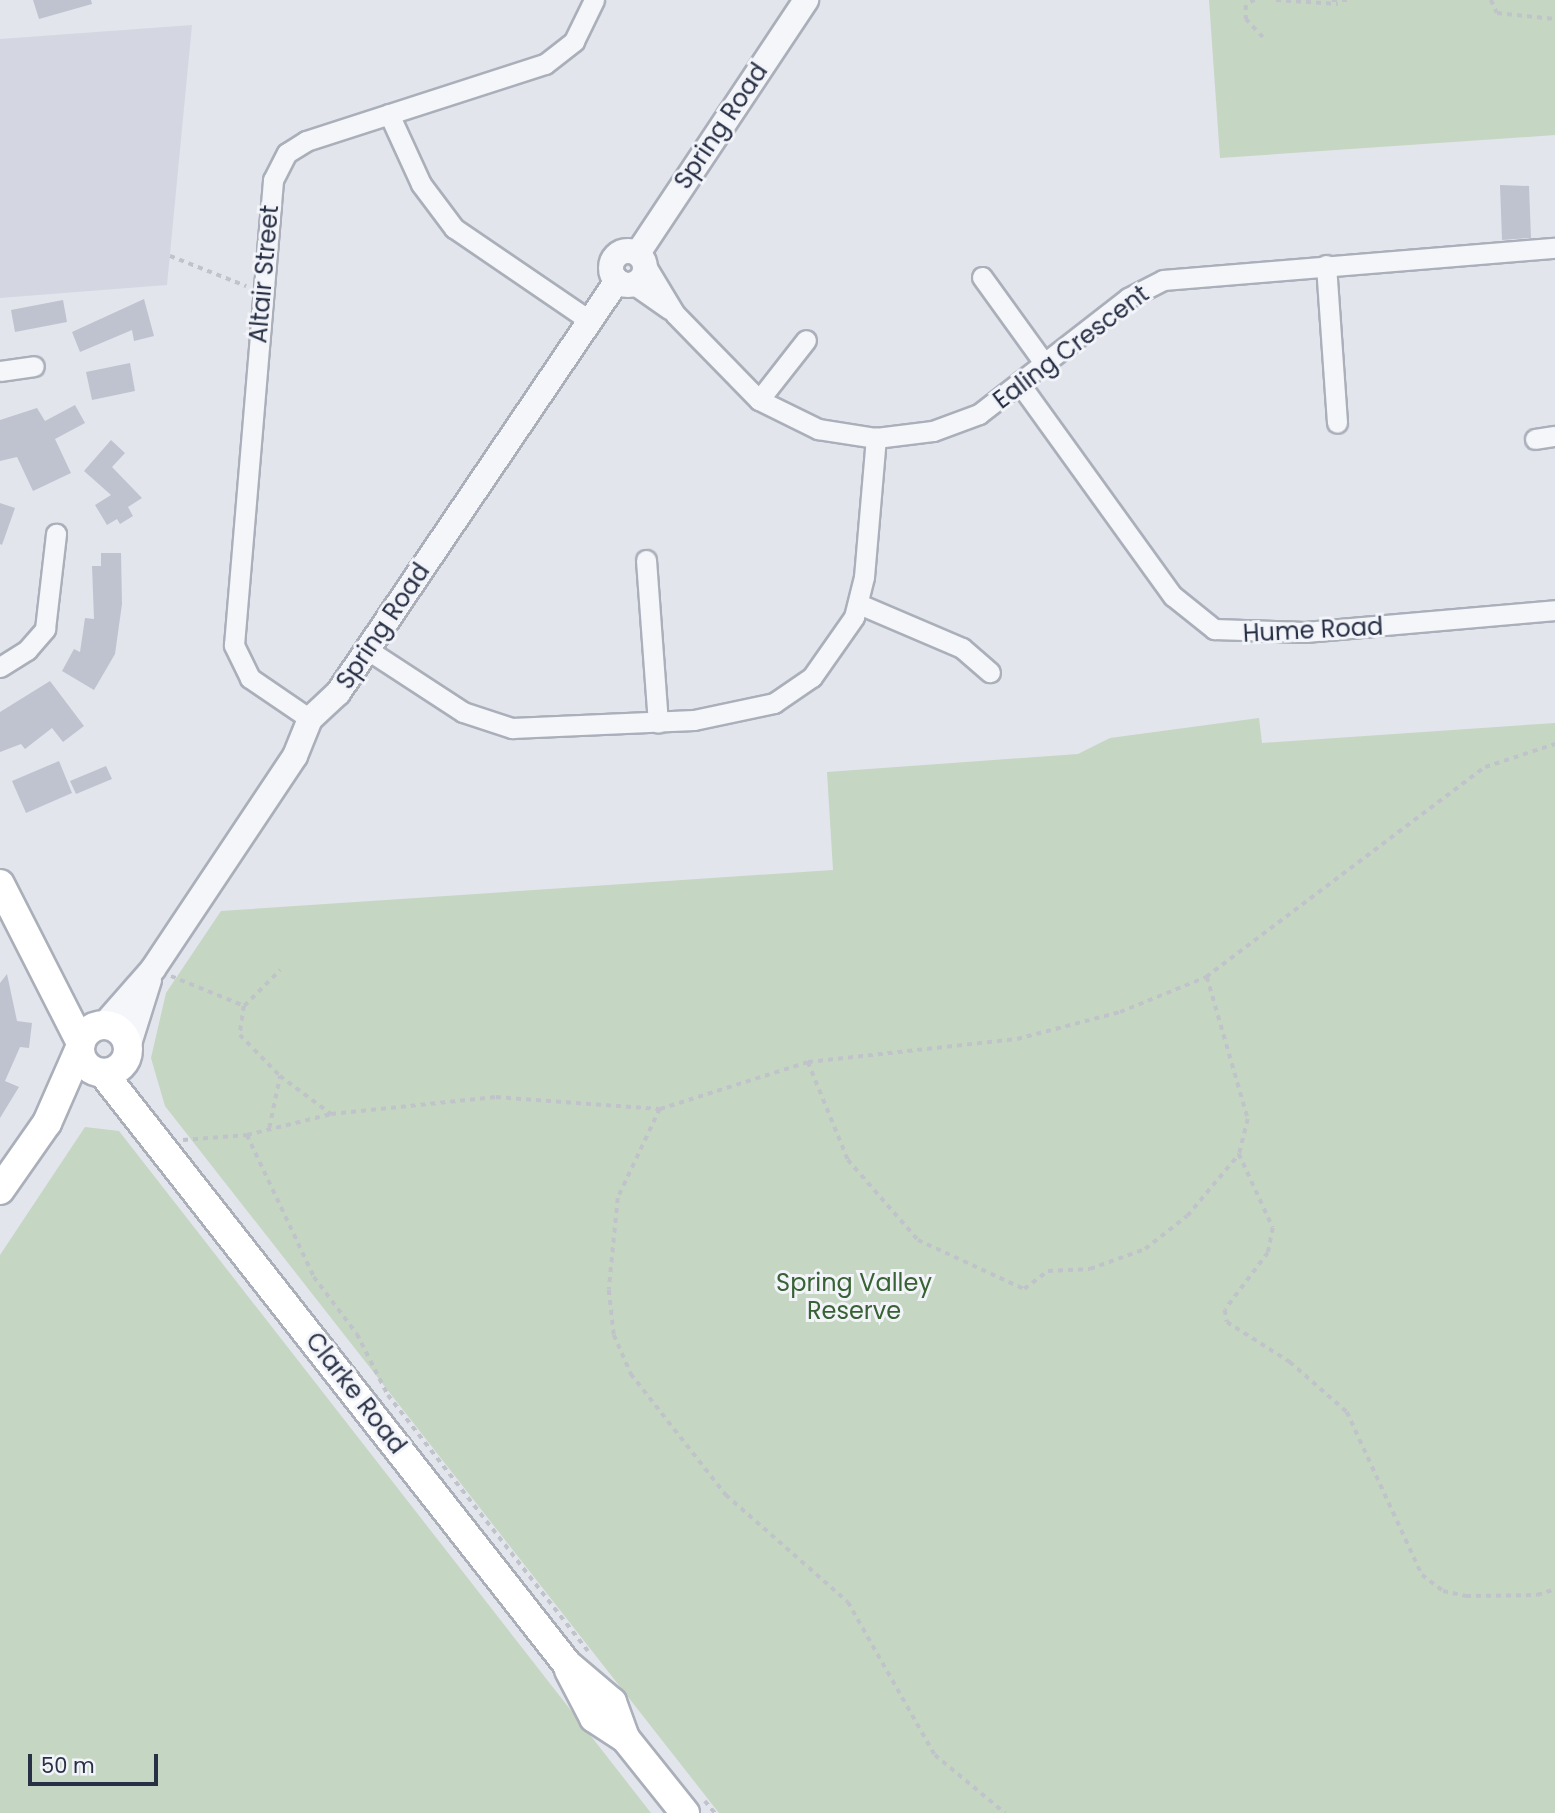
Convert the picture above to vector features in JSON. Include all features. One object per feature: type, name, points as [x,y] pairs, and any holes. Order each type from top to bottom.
[{"type":"main road","points":[[0,884],[55,987],[92,1035]]},
{"type":"main road","points":[[120,1031],[128,1050],[117,1070],[101,1073],[85,1063],[92,1035],[120,1031]]},
{"type":"main road","name":"Spring Road","points":[[0,1190],[47,1123],[92,1035]]},
{"type":"main road","name":"Clarke Road","points":[[128,1050],[153,1132]]},
{"type":"main road","name":"Spring Road","points":[[47,1123],[101,1073]]},
{"type":"main road","name":"Clarke Road","points":[[101,1073],[153,1132],[566,1664],[612,1702],[625,1738],[691,1802]]},
{"type":"street","name":"Altair Street","points":[[310,719],[250,678],[234,645],[270,192],[281,162],[306,141],[545,64],[575,41],[594,0]]},
{"type":"street","name":"Spring Road","points":[[92,1035],[153,969],[295,757],[310,719],[338,693],[589,320],[633,271],[806,0]]},
{"type":"street","points":[[389,114],[421,184],[454,228],[589,320]]},
{"type":"street","name":"Ealing Crescent","points":[[633,271],[759,400],[818,429],[876,438],[948,427],[1022,387],[1128,298],[1163,280],[1326,264],[1555,248]]},
{"type":"street","points":[[1326,264],[1337,423]]},
{"type":"street","points":[[982,277],[1047,367]]},
{"type":"street","points":[[759,400],[806,340]]},
{"type":"street","points":[[0,371],[34,366]]},
{"type":"street","name":"Hume Road","points":[[1022,387],[1173,596],[1214,629],[1305,632],[1555,610]]},
{"type":"street","points":[[1535,439],[1555,436]]},
{"type":"street","points":[[368,650],[495,725],[531,730],[658,723],[749,711],[793,691],[837,647],[859,604],[876,438]]},
{"type":"street","points":[[0,667],[27,650],[45,629],[56,534]]},
{"type":"street","points":[[646,560],[658,723]]},
{"type":"street","points":[[859,604],[962,648],[990,672]]},
{"type":"street","name":"Spring Road","points":[[128,1050],[153,969]]},
{"type":"path","points":[[1255,0],[1246,5],[1246,19],[1264,37]]},
{"type":"path","points":[[1276,0],[1338,4],[1352,0]]},
{"type":"path","points":[[1332,0],[1338,4]]},
{"type":"path","points":[[1491,0],[1497,13],[1555,19]]},
{"type":"path","points":[[170,256],[262,292]]},
{"type":"path","points":[[153,1132],[247,1135],[331,1114],[496,1097],[660,1109],[808,1062],[1017,1039],[1120,1012],[1206,976],[1485,767],[1555,744]]},
{"type":"path","points":[[153,969],[244,1006]]},
{"type":"path","points":[[280,970],[244,1006],[240,1035],[280,1076],[331,1114]]},
{"type":"path","points":[[808,1062],[848,1160],[918,1240],[1024,1290],[1048,1271],[1090,1269],[1145,1249],[1187,1216],[1239,1154],[1248,1119],[1206,976]]},
{"type":"path","points":[[269,1128],[280,1076]]},
{"type":"path","points":[[660,1109],[618,1198],[609,1290],[614,1335],[631,1374],[726,1495],[848,1602],[935,1755],[1005,1813]]},
{"type":"path","points":[[247,1135],[314,1277],[357,1334],[388,1395],[594,1659]]},
{"type":"path","points":[[1239,1154],[1273,1227],[1268,1254],[1225,1310],[1237,1328],[1290,1362],[1347,1412],[1422,1575],[1443,1591],[1466,1596],[1555,1589]]},
{"type":"path","points":[[691,1802],[715,1813]]},
{"type":"shaded area","points":[[192,25],[167,285],[0,298],[0,39]]},
{"type":"green space","points":[[1209,0],[1555,0],[1555,135],[1220,158]]},
{"type":"green space","name":"Spring Valley Reserve","points":[[1259,718],[1262,743],[1555,723],[1555,1813],[719,1813],[165,1106],[151,1058],[166,993],[221,911],[833,870],[827,772],[1078,754],[1110,738]]},
{"type":"green space","points":[[85,1127],[119,1131],[651,1813],[0,1813],[0,1255]]},
{"type":"building","points":[[33,0],[91,0],[92,4],[39,19]]},
{"type":"building","points":[[1500,185],[1529,186],[1531,238],[1502,240]]},
{"type":"building","points":[[144,299],[154,336],[134,341],[132,330],[80,352],[72,332]]},
{"type":"building","points":[[63,300],[67,322],[15,332],[11,310]]},
{"type":"building","points":[[130,363],[135,391],[92,400],[86,372]]},
{"type":"building","points":[[75,405],[85,423],[55,439],[71,473],[33,491],[17,457],[0,461],[0,420],[37,408],[45,421]]},
{"type":"building","points":[[111,440],[125,453],[112,467],[142,498],[128,507],[133,516],[120,524],[117,519],[107,525],[95,505],[111,495],[84,471]]},
{"type":"building","points":[[0,503],[15,508],[2,545],[0,544]]},
{"type":"building","points":[[101,553],[121,553],[122,604],[115,654],[94,690],[62,671],[74,649],[80,652],[85,618],[94,619],[92,566],[101,566]]},
{"type":"building","points":[[50,681],[84,726],[63,742],[52,728],[25,749],[21,744],[0,752],[0,712]]},
{"type":"building","points":[[59,761],[72,793],[26,813],[12,781]]},
{"type":"building","points":[[106,766],[112,779],[76,794],[70,781]]},
{"type":"building","points":[[7,974],[17,1021],[32,1023],[29,1048],[20,1047],[5,1081],[19,1087],[0,1118],[0,983]]}]
